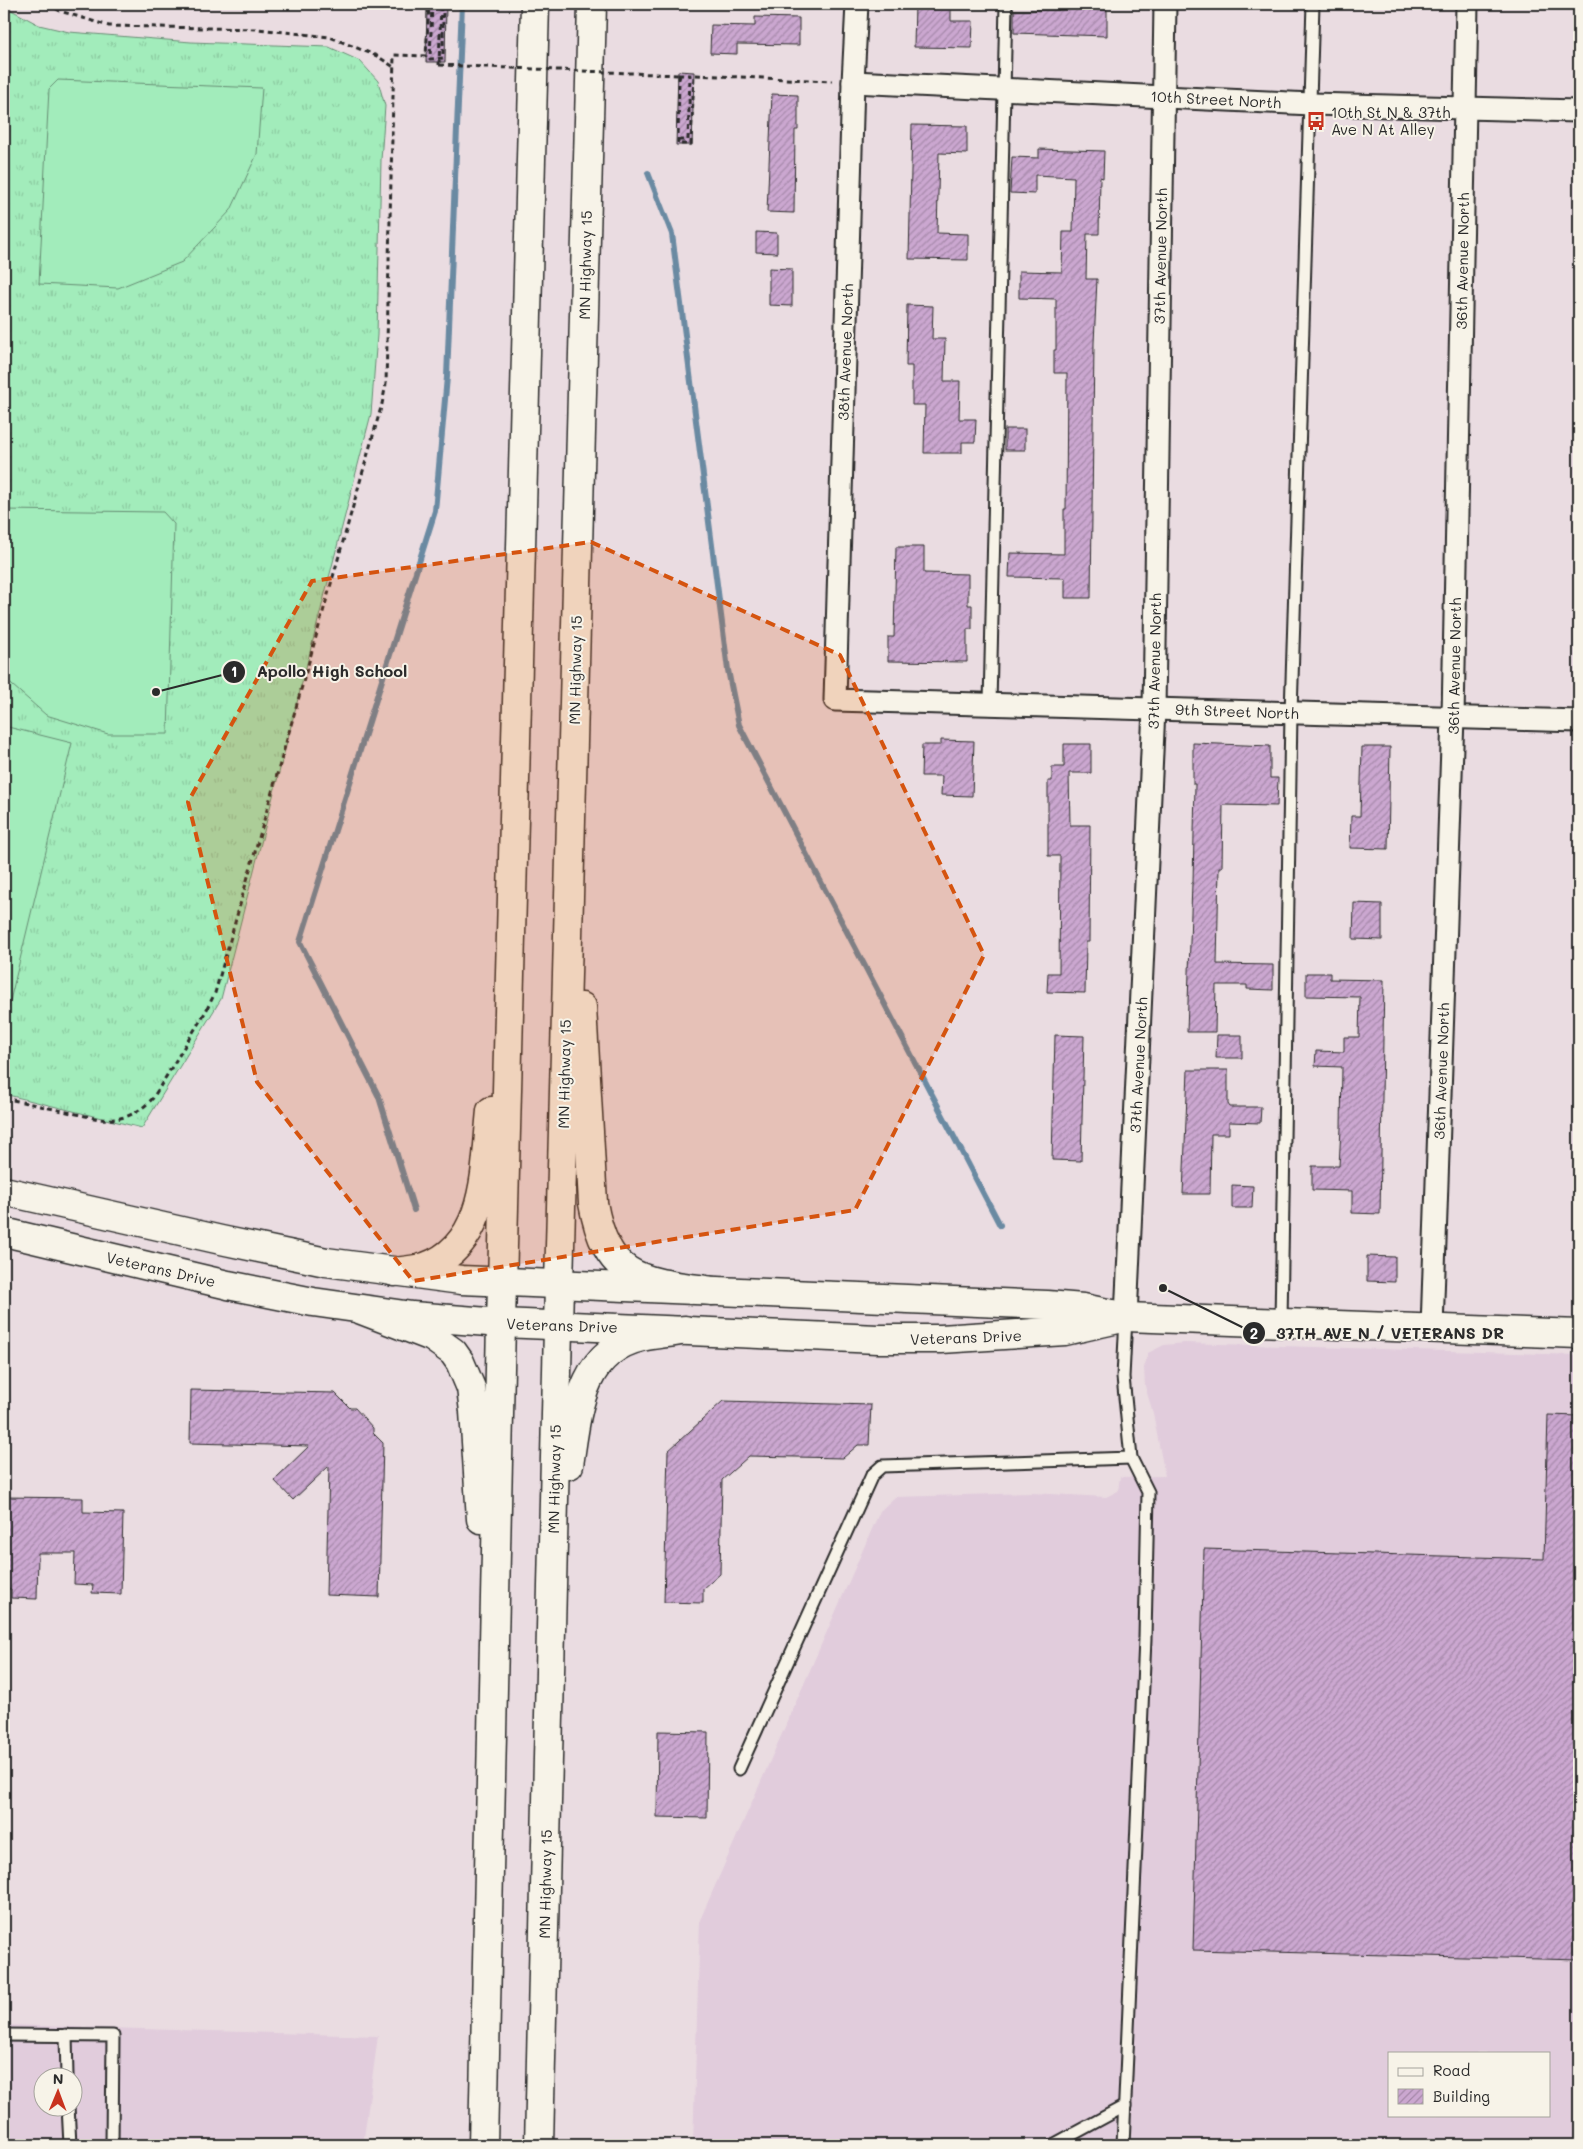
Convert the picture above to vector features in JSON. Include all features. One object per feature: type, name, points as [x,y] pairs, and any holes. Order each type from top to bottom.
[{"type":"main road","points":[[483,2145],[501,1323],[534,4]]},
{"type":"main road","name":"MN Highway 15","points":[[539,2145],[592,4]]},
{"type":"main road","points":[[570,847],[593,1203],[600,1234],[614,1259],[632,1274],[663,1284],[712,1291]]},
{"type":"main road","points":[[394,1272],[423,1268],[454,1250],[468,1233],[477,1213],[486,1158],[512,903]]},
{"type":"main road","name":"Veterans Drive","points":[[4,1191],[274,1252],[394,1272],[503,1283],[1047,1305],[1083,1308],[1126,1317],[1579,1334]]},
{"type":"main road","name":"Veterans Drive","points":[[4,1232],[228,1285],[359,1309],[412,1316],[501,1323],[878,1339],[941,1339],[1064,1331],[1126,1317]]},
{"type":"main road","points":[[359,1309],[432,1336],[453,1352],[466,1374],[474,1412],[493,1691]]},
{"type":"main road","points":[[552,1575],[577,1413],[590,1375],[600,1361],[629,1341],[684,1330]]},
{"type":"street","name":"38th Avenue North","points":[[835,700],[853,82],[857,4]]},
{"type":"street","name":"37th Avenue North","points":[[1126,1317],[1154,709],[1165,4]]},
{"type":"street","name":"36th Avenue North","points":[[1432,1328],[1453,717],[1467,4]]},
{"type":"street","name":"10th Street North","points":[[853,82],[1310,104],[1579,111]]},
{"type":"street","name":"9th Street North","points":[[835,700],[1579,720]]},
{"type":"lane","points":[[990,704],[1006,4]]},
{"type":"lane","points":[[1281,1322],[1291,713],[1313,4]]},
{"type":"lane","points":[[1123,2145],[1145,1639],[1148,1492],[1131,1458],[1123,1377],[1126,1317]]},
{"type":"lane","points":[[739,1769],[872,1475],[882,1466],[1131,1458]]},
{"type":"lane","points":[[4,2035],[113,2036],[112,2145]]},
{"type":"lane","points":[[66,2035],[68,2066]]},
{"type":"lane","points":[[1053,2145],[1125,2106]]},
{"type":"lane","points":[[69,2116],[70,2145]]},
{"type":"path","points":[[48,4],[60,11],[109,26],[257,29],[330,36],[376,56],[394,67]]},
{"type":"path","points":[[4,1098],[99,1119],[110,1120],[132,1116],[144,1108],[153,1098],[206,1012],[215,993],[384,398],[386,384],[394,54],[426,56],[430,4]]},
{"type":"path","points":[[430,4],[430,58],[443,58],[442,4]]},
{"type":"path","points":[[442,4],[439,65],[690,75],[688,140],[679,140],[681,77],[679,77],[678,144],[691,144],[694,75],[853,82]]},
{"type":"highlighted area","points":[[591,542],[840,655],[984,955],[855,1210],[413,1281],[257,1082],[188,802],[312,581]]},
{"type":"shaded area","points":[[1184,1343],[1579,1355],[1579,2145],[693,2145],[700,1920],[880,1511],[895,1497],[1031,1493],[1106,1497],[1118,1491],[1120,1477],[1165,1476],[1153,1413],[1145,1386],[1144,1368],[1148,1353],[1164,1345]]},
{"type":"shaded area","points":[[4,2025],[378,2036],[363,2145],[4,2145]]},
{"type":"green space","points":[[4,6],[39,25],[69,32],[191,42],[329,47],[360,61],[378,81],[385,106],[381,160],[377,335],[371,414],[221,999],[142,1128],[4,1094]]},
{"type":"green space","points":[[58,80],[262,88],[257,154],[231,210],[182,262],[118,288],[39,284],[49,89]]},
{"type":"green space","points":[[4,510],[163,512],[174,524],[168,734],[108,734],[46,715],[4,678]]},
{"type":"green space","points":[[4,726],[72,743],[4,1026]]},
{"type":"building","points":[[427,4],[446,4],[445,62],[426,62]]},
{"type":"building","points":[[915,4],[951,4],[951,21],[973,21],[972,48],[914,47]]},
{"type":"building","points":[[1014,10],[1107,10],[1107,36],[1014,33]]},
{"type":"building","points":[[755,17],[799,18],[799,45],[737,44],[737,54],[710,53],[711,25],[755,26]]},
{"type":"building","points":[[678,71],[694,72],[692,145],[676,145]]},
{"type":"building","points":[[772,94],[798,95],[798,130],[795,130],[794,213],[767,212]]},
{"type":"building","points":[[912,125],[967,126],[967,154],[939,153],[937,233],[968,234],[968,260],[909,259]]},
{"type":"building","points":[[1039,149],[1104,151],[1103,178],[1100,177],[1099,234],[1087,234],[1086,279],[1097,279],[1094,343],[1091,598],[1065,598],[1065,578],[1009,577],[1010,553],[1064,554],[1067,373],[1054,373],[1056,299],[1019,298],[1019,271],[1062,272],[1063,232],[1073,232],[1074,177],[1035,175],[1035,194],[1010,193],[1012,157],[1039,158]]},
{"type":"building","points":[[756,232],[777,233],[777,253],[756,252]]},
{"type":"building","points":[[769,268],[792,269],[792,306],[769,305]]},
{"type":"building","points":[[907,305],[933,306],[932,339],[945,339],[944,381],[960,381],[959,419],[976,419],[975,442],[962,442],[962,453],[924,453],[925,405],[912,405],[912,366],[906,366]]},
{"type":"building","points":[[1005,429],[1025,429],[1025,450],[1005,450]]},
{"type":"building","points":[[896,547],[924,547],[924,573],[968,574],[968,605],[972,605],[972,629],[967,629],[967,662],[888,661],[888,637],[894,637]]},
{"type":"building","points":[[941,740],[974,741],[972,796],[941,795],[942,776],[921,776],[922,745],[941,745]]},
{"type":"building","points":[[1193,743],[1270,746],[1270,778],[1278,778],[1277,806],[1223,805],[1222,867],[1219,867],[1217,964],[1273,965],[1273,990],[1247,989],[1247,985],[1216,985],[1215,1032],[1187,1032],[1193,883],[1195,784],[1193,784]]},
{"type":"building","points":[[1064,744],[1091,744],[1091,773],[1069,773],[1070,825],[1090,825],[1089,942],[1086,942],[1085,993],[1047,992],[1048,973],[1059,973],[1060,856],[1048,856],[1048,781],[1052,781],[1052,767],[1064,767]]},
{"type":"building","points":[[1362,747],[1390,747],[1388,849],[1350,848],[1351,816],[1360,816]]},
{"type":"building","points":[[1354,903],[1382,904],[1382,940],[1353,939]]},
{"type":"building","points":[[1306,973],[1330,973],[1330,979],[1384,980],[1380,1214],[1352,1213],[1352,1191],[1312,1190],[1312,1166],[1339,1166],[1341,1128],[1342,1067],[1315,1066],[1316,1051],[1344,1052],[1344,1037],[1359,1037],[1360,997],[1306,996]]},
{"type":"building","points":[[1055,1035],[1084,1036],[1081,1161],[1052,1160]]},
{"type":"building","points":[[1217,1035],[1242,1035],[1242,1058],[1216,1058]]},
{"type":"building","points":[[1188,1070],[1228,1070],[1228,1104],[1230,1107],[1261,1107],[1260,1123],[1229,1122],[1229,1134],[1211,1134],[1210,1194],[1183,1194]]},
{"type":"building","points":[[1232,1185],[1253,1186],[1252,1208],[1232,1208]]},
{"type":"building","points":[[1367,1256],[1395,1257],[1395,1282],[1367,1281]]},
{"type":"building","points":[[191,1390],[335,1393],[350,1408],[355,1408],[373,1428],[373,1433],[383,1443],[379,1597],[326,1595],[329,1466],[293,1500],[274,1480],[309,1446],[190,1443]]},
{"type":"building","points":[[723,1401],[871,1405],[869,1445],[858,1445],[843,1458],[749,1456],[722,1480],[720,1574],[703,1589],[703,1603],[664,1602],[668,1451]]},
{"type":"building","points":[[1548,1415],[1579,1416],[1579,1960],[1193,1950],[1204,1549],[1544,1559]]},
{"type":"building","points":[[4,1497],[83,1498],[83,1512],[123,1513],[121,1594],[92,1593],[93,1585],[74,1584],[75,1553],[38,1553],[37,1599],[11,1598],[11,1589],[4,1589]]},
{"type":"building","points":[[658,1731],[708,1732],[707,1818],[657,1817]]},
{"type":"waterway","points":[[414,1210],[379,1097],[300,942],[435,511],[447,377],[462,4]]},
{"type":"waterway","points":[[648,173],[672,234],[728,670],[739,725],[1000,1225]]},
{"type":"place","name":"10th St N & 37th Ave N At Alley","points":[[1316,121]]},
{"type":"place","name":"Apollo High School","points":[[156,692]]},
{"type":"place","name":"37TH AVE N / VETERANS DR","points":[[1163,1288]]}]
